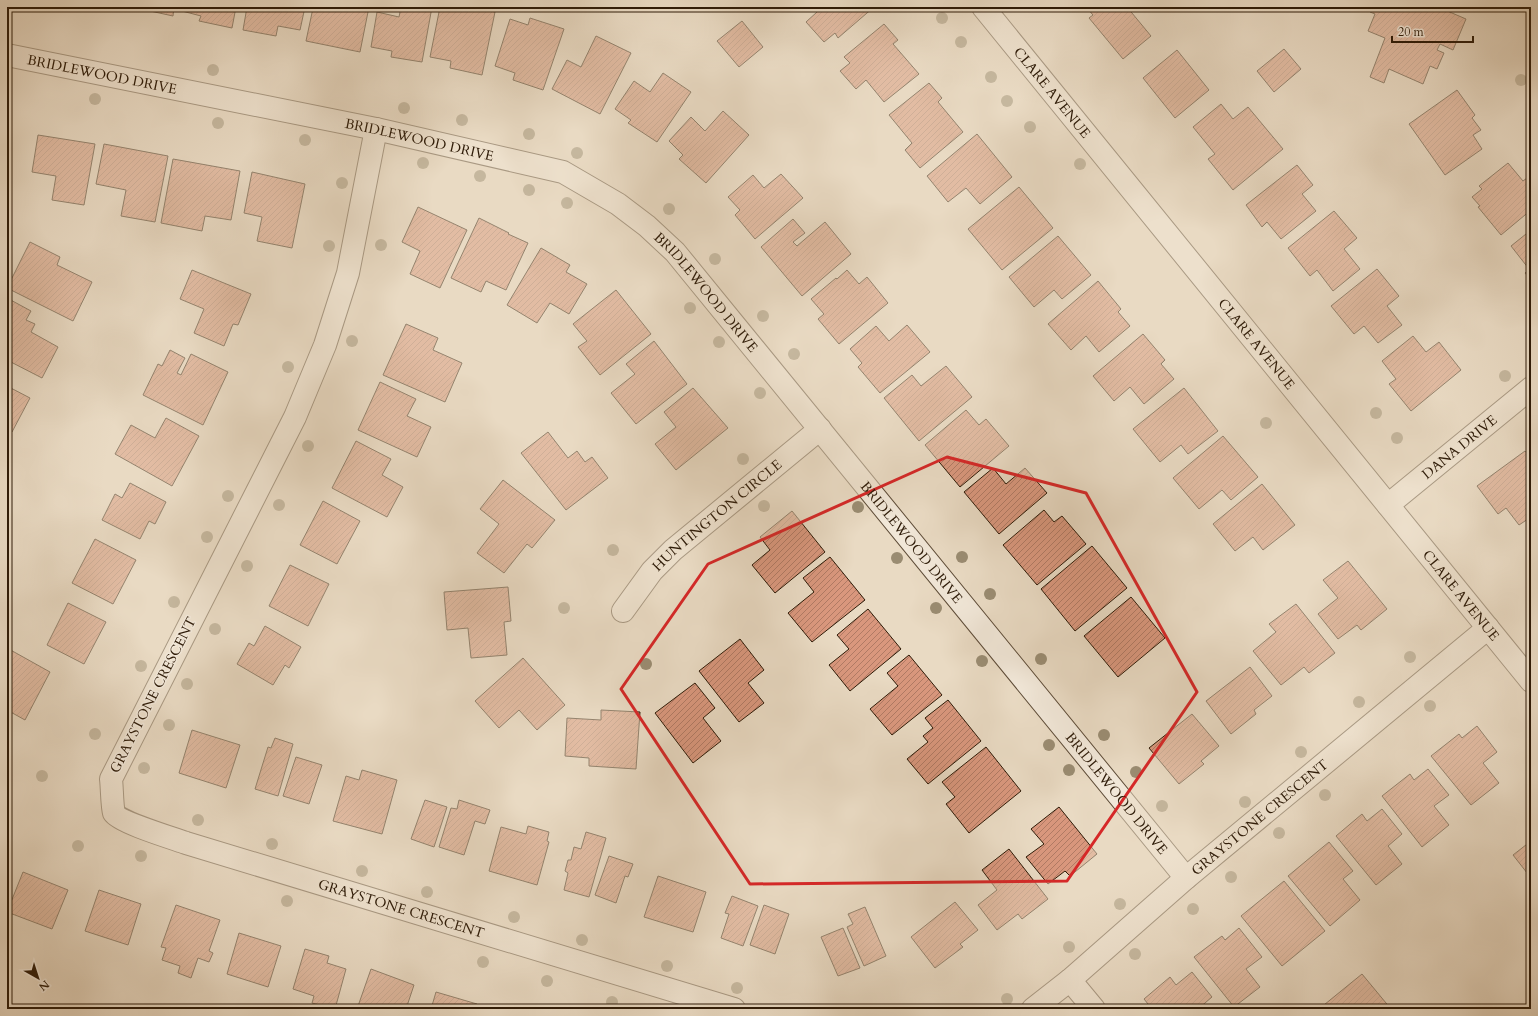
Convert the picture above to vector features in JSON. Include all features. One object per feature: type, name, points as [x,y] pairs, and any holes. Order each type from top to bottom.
[{"type":"street","name":"CLARE AVENUE","points":[[983,7],[1531,681]]},
{"type":"street","name":"BRIDLEWOOD DRIVE","points":[[8,57],[376,130],[563,172],[618,204],[647,226],[675,252],[1186,878]]},
{"type":"street","name":"GRAYSTONE CRESCENT","points":[[376,130],[348,273],[325,345],[295,417],[111,779],[114,813],[119,818],[140,827],[186,843],[734,1009]]},
{"type":"street","name":"DANA DRIVE","points":[[1388,505],[1531,388]]},
{"type":"street","name":"HUNTINGTON CIRCLE","points":[[623,611],[652,571],[673,550],[820,429]]},
{"type":"street","name":"GRAYSTONE CRESCENT","points":[[1033,1009],[1070,980],[1186,878],[1488,628]]},
{"type":"street","points":[[1070,980],[1094,1009]]},
{"type":"highlighted area","points":[[947,457],[1086,493],[1197,692],[1067,881],[750,884],[621,689],[708,564]]},
{"type":"building","points":[[141,7],[174,7],[173,16],[141,9]]},
{"type":"building","points":[[182,7],[236,7],[232,28],[199,21],[201,16],[182,11]]},
{"type":"building","points":[[247,7],[305,7],[300,30],[278,26],[276,36],[243,30]]},
{"type":"building","points":[[323,7],[369,7],[360,52],[306,41],[313,8],[323,10]]},
{"type":"building","points":[[401,7],[432,7],[422,62],[391,57],[392,51],[371,47],[377,12],[399,17]]},
{"type":"building","points":[[440,7],[461,11],[462,7],[470,7],[495,12],[482,75],[450,68],[451,61],[430,57]]},
{"type":"building","points":[[813,7],[874,7],[838,38],[835,33],[824,42],[806,22],[817,12]]},
{"type":"building","points":[[1086,7],[1127,7],[1151,36],[1123,59],[1089,18],[1093,15]]},
{"type":"building","points":[[1372,7],[1429,7],[1433,9],[1434,7],[1438,7],[1466,19],[1453,50],[1440,44],[1437,50],[1444,53],[1437,69],[1430,66],[1423,84],[1389,69],[1384,83],[1370,77],[1385,38],[1368,31],[1375,14],[1370,12]]},
{"type":"building","points":[[530,18],[564,29],[543,90],[513,80],[515,73],[495,66],[510,19],[528,25]]},
{"type":"building","points":[[742,21],[763,47],[739,67],[717,41]]},
{"type":"building","points":[[884,24],[898,40],[893,44],[919,74],[884,102],[866,80],[856,89],[840,71],[850,63],[844,57]]},
{"type":"building","points":[[596,36],[631,53],[600,114],[552,89],[567,60],[581,67]]},
{"type":"building","points":[[1284,49],[1301,69],[1274,92],[1257,71]]},
{"type":"building","points":[[1177,50],[1209,90],[1175,118],[1143,78]]},
{"type":"building","points":[[663,73],[691,92],[657,142],[628,123],[631,120],[615,109],[634,81],[650,92]]},
{"type":"building","points":[[929,83],[942,98],[938,102],[963,132],[920,168],[905,150],[912,143],[889,115]]},
{"type":"building","points":[[1457,90],[1475,115],[1472,118],[1481,130],[1473,135],[1482,149],[1445,175],[1409,124]]},
{"type":"building","points":[[1221,104],[1233,119],[1248,107],[1283,149],[1233,190],[1208,159],[1215,154],[1193,127]]},
{"type":"building","points":[[723,111],[749,135],[706,183],[679,159],[683,155],[669,141],[691,117],[705,131]]},
{"type":"building","points":[[977,134],[1012,177],[980,204],[966,188],[948,202],[927,176]]},
{"type":"building","points":[[38,135],[95,144],[84,205],[52,200],[56,176],[32,172]]},
{"type":"building","points":[[104,144],[168,156],[155,222],[121,216],[126,190],[96,184]]},
{"type":"building","points":[[173,159],[240,171],[231,220],[205,216],[202,231],[161,223]]},
{"type":"building","points":[[1508,163],[1523,181],[1527,178],[1531,184],[1531,210],[1501,235],[1478,207],[1480,206],[1472,197],[1482,189],[1479,186]]},
{"type":"building","points":[[1297,165],[1313,185],[1302,194],[1316,211],[1281,239],[1267,222],[1262,227],[1246,205]]},
{"type":"building","points":[[252,172],[305,184],[292,248],[257,241],[262,217],[244,213]]},
{"type":"building","points":[[781,174],[803,198],[755,239],[735,215],[740,210],[728,197],[753,175],[764,188]]},
{"type":"building","points":[[1019,187],[1053,228],[1002,270],[968,229]]},
{"type":"building","points":[[418,207],[467,230],[440,288],[410,274],[420,251],[402,242]]},
{"type":"building","points":[[1334,211],[1357,238],[1344,249],[1360,269],[1333,291],[1317,270],[1310,276],[1288,248]]},
{"type":"building","points":[[479,218],[528,243],[506,290],[486,281],[481,292],[451,278]]},
{"type":"building","points":[[793,219],[805,233],[793,242],[797,246],[825,222],[851,254],[802,296],[761,247]]},
{"type":"building","points":[[1531,230],[1531,280],[1525,273],[1529,269],[1511,246]]},
{"type":"building","points":[[1058,236],[1091,275],[1062,299],[1054,290],[1034,307],[1009,277]]},
{"type":"building","points":[[30,242],[60,257],[57,265],[92,282],[73,321],[7,288]]},
{"type":"building","points":[[541,248],[570,265],[566,272],[587,284],[569,314],[550,303],[537,323],[507,305]]},
{"type":"building","points":[[1377,269],[1399,296],[1387,306],[1402,325],[1378,343],[1364,326],[1354,334],[1331,306]]},
{"type":"building","points":[[192,270],[251,294],[238,325],[233,324],[224,346],[194,333],[204,309],[180,299]]},
{"type":"building","points":[[847,270],[859,284],[867,277],[888,303],[839,344],[818,319],[824,314],[811,299]]},
{"type":"building","points":[[1098,281],[1121,309],[1118,312],[1130,326],[1099,352],[1086,336],[1071,350],[1048,324]]},
{"type":"building","points":[[616,290],[651,334],[600,375],[578,347],[587,341],[573,324]]},
{"type":"building","points":[[7,298],[31,311],[26,320],[35,324],[31,332],[58,347],[42,378],[7,360]]},
{"type":"building","points":[[406,324],[438,338],[433,350],[462,363],[445,402],[383,375]]},
{"type":"building","points":[[907,325],[930,352],[880,393],[858,367],[862,363],[850,349],[876,326],[889,341]]},
{"type":"building","points":[[1143,334],[1165,360],[1161,364],[1174,379],[1144,404],[1130,387],[1114,401],[1093,376]]},
{"type":"building","points":[[1413,336],[1426,352],[1439,342],[1461,370],[1411,411],[1389,384],[1396,379],[1382,361]]},
{"type":"building","points":[[654,341],[687,384],[636,424],[611,393],[635,374],[626,364]]},
{"type":"building","points":[[170,350],[185,358],[177,373],[181,375],[191,354],[228,372],[203,425],[143,395],[158,364],[162,366]]},
{"type":"building","points":[[946,366],[972,397],[919,441],[884,398],[912,375],[921,386]]},
{"type":"building","points":[[380,382],[416,399],[407,416],[431,427],[417,457],[358,430]]},
{"type":"building","points":[[7,386],[30,398],[12,432],[7,429]]},
{"type":"building","points":[[693,388],[728,428],[676,470],[655,444],[676,427],[664,412]]},
{"type":"building","points":[[1184,388],[1218,431],[1188,454],[1181,445],[1160,462],[1133,429]]},
{"type":"building","points":[[966,410],[979,425],[986,419],[1009,446],[960,487],[925,445]]},
{"type":"building","points":[[166,418],[199,436],[172,486],[115,454],[131,425],[155,438]]},
{"type":"building","points":[[548,432],[568,458],[577,451],[585,462],[592,457],[608,478],[566,510],[521,453]]},
{"type":"building","points":[[1223,436],[1258,477],[1231,500],[1222,490],[1199,509],[1173,478]]},
{"type":"building","points":[[356,441],[391,459],[382,475],[403,487],[387,517],[332,488]]},
{"type":"building","points":[[1525,451],[1531,458],[1531,517],[1519,525],[1506,508],[1498,514],[1477,486]]},
{"type":"building","points":[[993,468],[1006,484],[1025,468],[1047,493],[999,534],[964,492]]},
{"type":"building","points":[[503,480],[555,520],[532,548],[527,544],[504,573],[477,553],[499,524],[480,509]]},
{"type":"building","points":[[130,483],[166,502],[155,524],[149,521],[140,539],[102,520],[115,494],[122,498]]},
{"type":"building","points":[[1262,484],[1295,525],[1263,550],[1253,537],[1235,551],[1213,524]]},
{"type":"building","points":[[323,501],[360,521],[337,564],[300,545]]},
{"type":"building","points":[[1044,510],[1054,522],[1062,516],[1086,544],[1037,585],[1003,545]]},
{"type":"building","points":[[792,511],[825,552],[775,593],[752,565],[770,550],[760,537]]},
{"type":"building","points":[[95,539],[136,560],[113,604],[72,583]]},
{"type":"building","points":[[1092,546],[1127,588],[1075,631],[1041,589]]},
{"type":"building","points":[[830,557],[865,600],[812,642],[788,613],[814,592],[803,578]]},
{"type":"building","points":[[1348,561],[1387,609],[1361,630],[1357,625],[1338,639],[1318,614],[1338,598],[1323,580]]},
{"type":"building","points":[[290,565],[329,584],[308,626],[269,606]]},
{"type":"building","points":[[508,587],[511,621],[504,622],[507,655],[471,658],[468,628],[447,630],[444,592]]},
{"type":"building","points":[[1131,597],[1165,638],[1118,677],[1084,636]]},
{"type":"building","points":[[68,603],[106,622],[84,664],[47,645]]},
{"type":"building","points":[[1296,604],[1335,653],[1309,673],[1304,667],[1281,685],[1253,651],[1276,632],[1269,624]]},
{"type":"building","points":[[868,609],[901,649],[850,691],[829,665],[849,649],[837,635]]},
{"type":"building","points":[[265,626],[301,647],[289,668],[285,665],[273,685],[237,664],[249,643],[254,646]]},
{"type":"building","points":[[740,639],[764,670],[748,683],[764,703],[739,722],[699,671]]},
{"type":"building","points":[[7,648],[50,672],[25,720],[7,710]]},
{"type":"building","points":[[909,655],[942,695],[892,735],[870,709],[898,686],[887,673]]},
{"type":"building","points":[[523,658],[565,705],[537,730],[519,710],[499,728],[475,701]]},
{"type":"building","points":[[1250,667],[1272,696],[1254,710],[1256,714],[1231,734],[1206,701]]},
{"type":"building","points":[[695,683],[715,708],[703,718],[721,741],[693,763],[655,713]]},
{"type":"building","points":[[948,700],[981,741],[928,784],[907,759],[928,742],[923,736],[933,728],[925,718]]},
{"type":"building","points":[[601,710],[640,712],[636,769],[589,766],[589,758],[565,756],[567,718],[601,720]]},
{"type":"building","points":[[1192,714],[1219,746],[1201,761],[1204,764],[1179,784],[1149,748]]},
{"type":"building","points":[[1477,726],[1497,752],[1483,763],[1499,783],[1471,805],[1431,756],[1459,734],[1462,738]]},
{"type":"building","points":[[192,730],[240,745],[226,788],[179,773]]},
{"type":"building","points":[[275,738],[293,744],[278,796],[255,789],[268,747],[271,748]]},
{"type":"building","points":[[986,747],[1021,791],[969,833],[946,804],[955,797],[942,782]]},
{"type":"building","points":[[296,757],[322,765],[309,804],[283,796]]},
{"type":"building","points":[[1428,769],[1449,795],[1434,806],[1449,825],[1422,847],[1382,796],[1410,774],[1414,780]]},
{"type":"building","points":[[362,770],[397,780],[382,834],[333,821],[346,776],[359,780]]},
{"type":"building","points":[[425,800],[447,807],[434,847],[411,839]]},
{"type":"building","points":[[459,800],[490,810],[485,824],[475,821],[464,855],[439,847],[451,808],[457,809]]},
{"type":"building","points":[[1059,807],[1097,854],[1070,876],[1065,871],[1048,884],[1026,857],[1044,844],[1031,829]]},
{"type":"building","points":[[1382,809],[1402,834],[1388,846],[1402,864],[1376,885],[1336,836],[1362,814],[1367,821]]},
{"type":"building","points":[[528,826],[549,832],[547,841],[549,842],[537,885],[489,871],[501,827],[526,834]]},
{"type":"building","points":[[586,832],[606,838],[589,897],[564,890],[568,873],[565,871],[568,860],[571,860],[574,847],[581,849]]},
{"type":"building","points":[[1531,841],[1531,878],[1513,855]]},
{"type":"building","points":[[1329,842],[1353,871],[1343,879],[1360,900],[1330,926],[1288,876]]},
{"type":"building","points":[[1009,849],[1048,899],[1022,919],[1018,914],[997,930],[978,905],[997,890],[982,870]]},
{"type":"building","points":[[609,856],[633,864],[628,877],[625,876],[616,903],[595,895]]},
{"type":"building","points":[[23,872],[68,890],[52,929],[7,912]]},
{"type":"building","points":[[658,876],[706,892],[693,932],[644,917]]},
{"type":"building","points":[[1284,881],[1325,931],[1282,966],[1241,916]]},
{"type":"building","points":[[99,890],[141,904],[128,945],[85,931]]},
{"type":"building","points":[[732,896],[758,906],[743,946],[721,938],[729,914],[725,913]]},
{"type":"building","points":[[955,902],[978,930],[960,944],[963,947],[935,968],[911,937]]},
{"type":"building","points":[[176,905],[220,920],[209,951],[213,953],[209,962],[198,958],[191,978],[178,973],[180,966],[162,960],[166,948],[161,947]]},
{"type":"building","points":[[764,905],[789,914],[775,954],[750,945]]},
{"type":"building","points":[[865,907],[886,956],[864,966],[847,927],[853,924],[848,914]]},
{"type":"building","points":[[843,928],[860,968],[838,976],[821,937]]},
{"type":"building","points":[[1239,928],[1262,957],[1246,969],[1260,987],[1234,1007],[1194,957],[1222,936],[1225,940]]},
{"type":"building","points":[[239,933],[281,946],[268,987],[227,974]]},
{"type":"building","points":[[305,949],[329,956],[327,963],[346,969],[335,1009],[312,1003],[314,996],[293,989]]},
{"type":"building","points":[[371,969],[414,985],[406,1009],[357,1009]]},
{"type":"building","points":[[1192,972],[1212,997],[1198,1009],[1152,1009],[1144,999],[1170,977],[1176,985]]},
{"type":"building","points":[[1362,974],[1391,1009],[1319,1009]]},
{"type":"building","points":[[436,992],[477,1004],[476,1009],[431,1009]]}]
